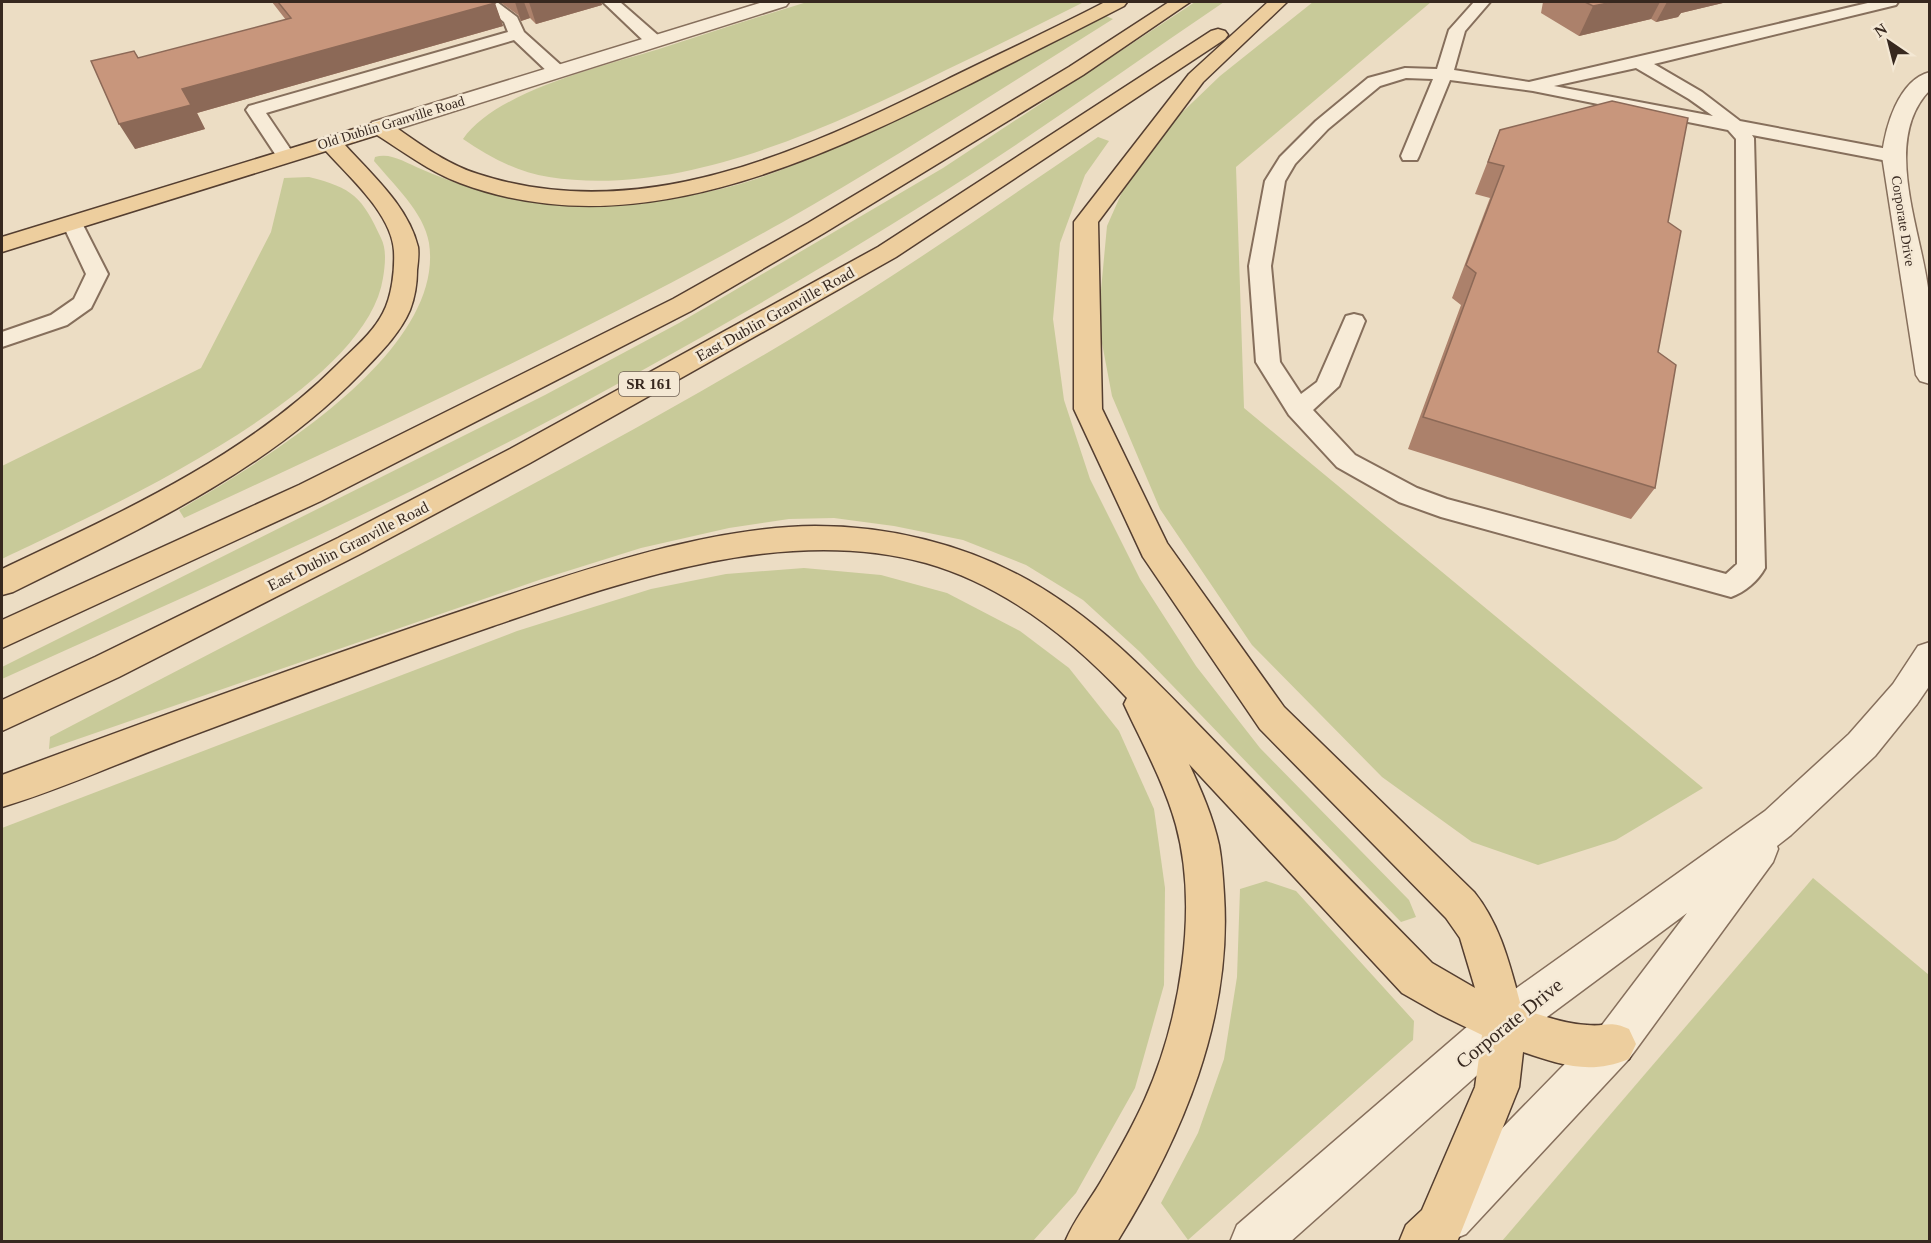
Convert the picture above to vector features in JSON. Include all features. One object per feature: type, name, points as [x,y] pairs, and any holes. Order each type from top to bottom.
[{"type":"main road","points":[[380,127],[442,166],[470,179],[503,188],[544,195],[587,198],[623,198],[653,194],[728,179],[809,150],[910,106],[1118,2]]},
{"type":"main road","points":[[2,635],[310,493],[682,305],[816,228],[1026,101],[1181,2]]},
{"type":"main road","name":"East Dublin Granville Road","points":[[2,716],[350,546],[520,456],[887,252],[1268,2]]},
{"type":"main road","points":[[1278,2],[1196,78],[1086,222],[1088,409],[1154,549],[1272,718],[1460,905],[1476,926],[1484,946],[1505,1022],[1497,1087],[1479,1133],[1431,1234]]},
{"type":"main road","name":"Old Dublin Granville Road","points":[[2,245],[380,127]]},
{"type":"main road","points":[[2,584],[135,518],[189,488],[252,447],[301,414],[348,372],[379,336],[397,311],[404,281],[406,250],[398,227],[386,207],[330,142]]},
{"type":"main road","points":[[2,791],[346,663],[533,599],[638,568],[768,541],[817,538],[891,544],[955,559],[999,578],[1049,609],[1088,638],[1129,677],[1418,978],[1453,1000],[1569,1045],[1590,1047],[1614,1044]]},
{"type":"main road","points":[[1089,1242],[1117,1200],[1149,1141],[1180,1069],[1202,986],[1207,907],[1199,842],[1181,788],[1129,677]]},
{"type":"street","name":"Old Dublin Granville Road","points":[[380,127],[780,2]]},
{"type":"street","name":"Corporate Drive","points":[[1929,78],[1903,106],[1894,131],[1893,156],[1929,375]]},
{"type":"street","name":"Corporate Drive","points":[[1254,1242],[1505,1022],[1778,823],[1862,745],[1905,694],[1929,656]]},
{"type":"street","name":"Corporate Drive","points":[[1431,1234],[1614,1044],[1778,823]]},
{"type":"lane","points":[[488,2],[511,20],[517,34],[557,71]]},
{"type":"lane","points":[[611,2],[654,41]]},
{"type":"lane","points":[[1410,156],[1444,74],[1457,30],[1482,2]]},
{"type":"lane","points":[[1529,87],[1890,2]]},
{"type":"lane","points":[[286,156],[255,110],[517,34]]},
{"type":"lane","points":[[1639,62],[1692,93],[1735,125],[1745,138],[1751,568],[1731,586],[1441,507],[1408,495],[1346,461],[1298,409],[1268,362],[1260,266],[1275,182],[1287,161],[1322,125],[1374,82],[1405,73],[1444,74],[1529,87],[1735,125],[1893,156]]},
{"type":"lane","points":[[2,340],[59,320],[83,303],[97,274],[72,223]]},
{"type":"lane","points":[[1298,409],[1327,386],[1354,321]]},
{"type":"green space","points":[[807,2],[1084,2],[854,114],[754,153],[702,167],[651,177],[599,181],[549,177],[504,163],[463,139],[479,122],[500,107],[553,82]]},
{"type":"green space","points":[[1195,2],[1224,2],[945,191],[842,255],[684,347],[524,434],[395,499],[2,679],[2,667],[545,395],[679,323],[943,168]]},
{"type":"green space","points":[[1313,2],[1431,2],[1236,167],[1244,408],[1703,788],[1616,840],[1538,865],[1472,842],[1382,777],[1252,645],[1160,509],[1112,396],[1098,322],[1107,226],[1130,174],[1169,125],[1220,76]]},
{"type":"green space","points":[[1106,16],[1113,19],[950,122],[783,222],[710,262],[486,376],[184,518],[179,510],[298,434],[340,400],[378,364],[408,325],[426,284],[429,243],[421,220],[374,161],[375,157],[393,157],[481,191],[541,203],[583,206],[623,204],[701,193],[762,177],[825,152]]},
{"type":"green space","points":[[1098,137],[1109,141],[1085,175],[1060,243],[1053,319],[1064,400],[1090,479],[1140,579],[1196,666],[1260,748],[1409,900],[1416,917],[1401,922],[1140,652],[1083,600],[1026,565],[963,540],[894,526],[834,518],[789,519],[729,528],[641,548],[542,579],[49,749],[50,737],[428,540],[707,388],[875,287]]},
{"type":"green space","points":[[309,177],[336,185],[354,196],[368,213],[383,243],[385,258],[383,278],[366,321],[330,364],[281,405],[222,444],[161,480],[2,559],[2,466],[201,368],[271,232],[284,178]]},
{"type":"green space","points":[[804,568],[881,575],[947,593],[1020,631],[1069,668],[1119,731],[1154,809],[1165,888],[1164,985],[1135,1088],[1076,1193],[1033,1241],[2,1241],[2,828],[517,631],[651,589],[726,574]]},
{"type":"green space","points":[[1813,878],[1929,975],[1929,1241],[1502,1241]]},
{"type":"green space","points":[[1266,881],[1296,891],[1414,1021],[1413,1040],[1188,1240],[1161,1203],[1198,1133],[1224,1059],[1237,977],[1240,889]]},
{"type":"building","points":[[278,2],[495,3],[182,89],[191,105],[119,124],[91,61],[134,51],[138,58],[291,18]]},
{"type":"building","points":[[1585,2],[1613,2],[1593,6]]},
{"type":"building","points":[[1612,101],[1688,118],[1668,222],[1681,231],[1658,352],[1676,365],[1655,488],[1423,417],[1476,273],[1466,265],[1504,166],[1488,162],[1500,130]]}]
